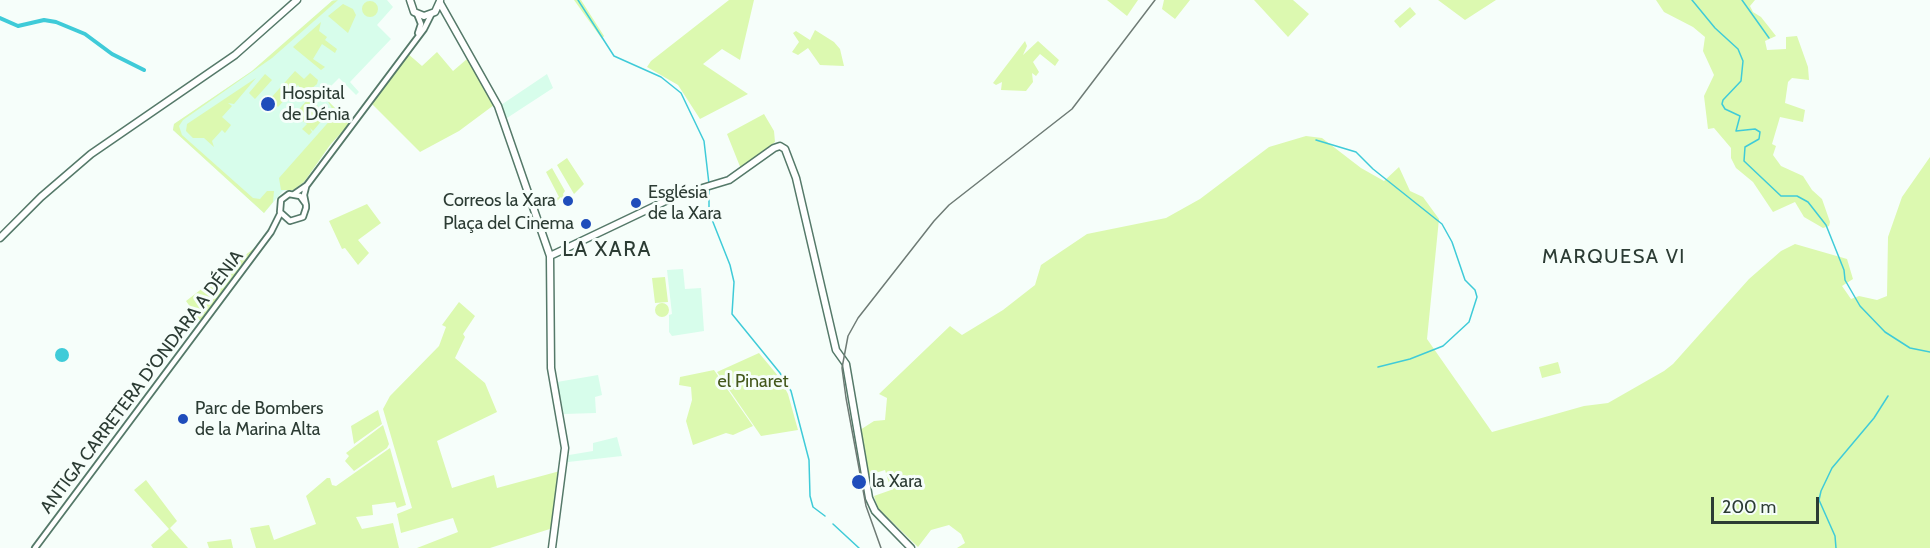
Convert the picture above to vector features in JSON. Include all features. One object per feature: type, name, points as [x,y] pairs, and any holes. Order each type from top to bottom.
[{"type":"main road","points":[[0,238],[41,197],[91,154],[207,75],[255,39],[297,0]]},
{"type":"main road","points":[[207,75],[213,74],[250,47],[297,0]]},
{"type":"main road","points":[[410,0],[411,7],[417,14],[441,12],[448,17]]},
{"type":"main road","points":[[433,13],[440,1]]},
{"type":"main road","points":[[440,1],[498,106],[550,255],[551,368],[562,424],[564,463],[552,548]]},
{"type":"main road","points":[[550,255],[683,192],[733,177],[769,151],[780,146],[787,152],[793,168],[836,350],[846,364],[869,498],[875,511],[911,548]]},
{"type":"street","points":[[307,185],[303,217],[290,221],[280,214],[281,201],[307,185],[433,13]]},
{"type":"street","points":[[416,39],[421,24],[417,14]]},
{"type":"street","points":[[294,194],[306,203]]},
{"type":"street","name":"ANTIGA CARRETERA D'ONDARA A DÉNIA","points":[[35,548],[271,232],[280,214]]},
{"type":"street","name":"ANTIGA CARRETERA D'ONDARA A DÉNIA","points":[[271,232],[290,221]]},
{"type":"shaded area","name":"Hospital de Dénia","points":[[333,0],[387,0],[393,7],[377,25],[391,39],[350,82],[359,92],[356,95],[339,78],[328,89],[327,100],[350,123],[330,145],[304,182],[296,188],[283,191],[264,213],[173,130],[174,124],[252,71]]},
{"type":"shaded area","points":[[547,74],[553,88],[507,118],[501,105]]},
{"type":"shaded area","points":[[683,269],[685,289],[701,288],[704,331],[672,336],[669,332],[669,315],[672,314],[667,270]]},
{"type":"shaded area","points":[[598,375],[602,395],[595,397],[596,413],[564,414],[557,382]]},
{"type":"shaded area","points":[[617,437],[622,456],[568,462],[569,455],[593,451],[593,443]]},
{"type":"green space","points":[[338,0],[272,58],[183,120],[179,126],[182,135],[253,198],[260,199],[267,191],[274,191],[273,202],[264,213],[173,130],[174,124],[252,71],[332,1]]},
{"type":"green space","points":[[574,0],[581,0],[604,36],[602,39]]},
{"type":"green space","points":[[729,0],[754,0],[740,60],[722,49],[703,64],[748,94],[700,119],[678,85],[647,67],[651,61]]},
{"type":"green space","points":[[1107,0],[1138,0],[1127,16]]},
{"type":"green space","points":[[1164,0],[1190,0],[1175,19],[1162,9]]},
{"type":"green space","points":[[1254,0],[1293,0],[1309,14],[1288,37]]},
{"type":"green space","points":[[1438,0],[1496,0],[1465,20]]},
{"type":"green space","points":[[1656,0],[1755,0],[1750,6],[1753,12],[1761,17],[1776,36],[1765,41],[1767,50],[1786,49],[1786,37],[1797,36],[1808,67],[1809,80],[1792,78],[1788,82],[1785,103],[1805,110],[1803,122],[1780,117],[1772,144],[1776,146],[1773,155],[1781,166],[1803,176],[1812,190],[1822,199],[1830,222],[1829,226],[1823,228],[1804,217],[1795,202],[1773,212],[1753,182],[1736,168],[1731,158],[1731,148],[1714,128],[1708,129],[1704,96],[1714,75],[1703,51],[1705,37],[1693,27],[1664,12]]},
{"type":"green space","points":[[370,1],[378,9],[370,17],[362,9]]},
{"type":"green space","points":[[343,4],[353,9],[356,15],[348,33],[328,16]]},
{"type":"green space","points":[[1410,7],[1416,14],[1400,28],[1394,21]]},
{"type":"green space","points":[[321,22],[319,31],[327,37],[325,40],[337,49],[335,53],[322,44],[313,59],[325,67],[321,70],[293,47]]},
{"type":"green space","points":[[815,30],[834,42],[840,49],[844,66],[820,65],[808,48],[798,55],[792,52],[799,42],[793,33],[796,31],[810,40]]},
{"type":"green space","points":[[1025,41],[1027,46],[1023,55],[1038,41],[1059,60],[1055,66],[1040,54],[1033,62],[1039,72],[1036,76],[1032,73],[1033,82],[1026,91],[1001,90],[1002,82],[996,85],[993,83]]},
{"type":"green space","points":[[437,52],[453,71],[467,59],[494,105],[459,131],[420,152],[371,103],[407,53],[422,66]]},
{"type":"green space","points":[[295,71],[304,79],[310,73],[318,80],[317,84],[305,94],[298,85],[278,107],[270,99]]},
{"type":"green space","points":[[265,74],[272,80],[255,99],[249,93]]},
{"type":"green space","points":[[256,78],[234,104],[228,103],[232,106],[222,117],[231,125],[225,133],[222,130],[212,141],[214,147],[204,138],[193,138],[186,131],[187,124]]},
{"type":"green space","points":[[308,99],[316,103],[319,109],[310,121],[312,123],[324,107],[328,113],[313,131],[310,128],[312,132],[309,135],[302,129],[307,124],[294,115]]},
{"type":"green space","points":[[327,100],[350,123],[330,145],[304,182],[293,190],[281,190],[279,178],[333,117],[333,110]]},
{"type":"green space","points":[[764,114],[774,131],[775,142],[741,169],[727,134]]},
{"type":"green space","points":[[1306,136],[1322,138],[1361,168],[1384,181],[1399,167],[1410,191],[1423,197],[1439,219],[1427,339],[1492,432],[1584,406],[1608,403],[1664,371],[1673,364],[1749,279],[1781,251],[1795,244],[1847,259],[1853,279],[1842,286],[1851,299],[1859,296],[1877,300],[1887,296],[1888,237],[1902,197],[1930,157],[1930,548],[957,548],[965,543],[961,534],[949,525],[931,530],[918,547],[878,508],[874,496],[891,490],[885,470],[869,475],[860,430],[874,421],[885,420],[887,398],[879,394],[950,326],[962,335],[1003,310],[1035,285],[1041,265],[1087,234],[1166,218],[1200,199],[1269,147]]},
{"type":"green space","points":[[567,158],[584,184],[574,194],[557,165]]},
{"type":"green space","points":[[552,168],[565,191],[563,194],[565,199],[561,197],[556,202],[554,199],[559,197],[546,172]]},
{"type":"green space","points":[[367,204],[381,223],[358,240],[369,253],[358,265],[345,248],[342,249],[329,221]]},
{"type":"green space","points":[[258,247],[201,322],[186,301]]},
{"type":"green space","points":[[665,277],[668,302],[655,303],[652,278]]},
{"type":"green space","points":[[459,302],[475,316],[463,334],[465,337],[455,358],[485,383],[497,412],[437,441],[452,488],[494,475],[497,488],[560,471],[553,528],[490,548],[417,548],[458,532],[453,518],[401,533],[397,514],[412,508],[383,409],[390,396],[439,346],[446,327],[442,325]]},
{"type":"green space","points":[[662,303],[667,305],[669,310],[667,315],[662,317],[657,315],[655,310],[657,305]]},
{"type":"green space","name":"el Pinaret","points":[[759,353],[779,377],[788,394],[798,430],[761,436],[717,372]]},
{"type":"green space","points":[[1558,362],[1561,373],[1542,378],[1539,367]]},
{"type":"green space","points":[[714,370],[753,426],[733,435],[726,433],[693,445],[686,421],[692,400],[691,387],[679,385],[680,377]]},
{"type":"green space","points":[[378,410],[382,424],[354,444],[351,426]]},
{"type":"green space","points":[[383,425],[389,444],[387,448],[354,471],[345,461],[349,456],[346,453]]},
{"type":"green space","points":[[390,448],[406,505],[397,508],[395,502],[372,505],[373,515],[356,517],[362,529],[393,523],[399,548],[256,548],[250,528],[269,525],[274,540],[316,524],[306,496],[327,478],[330,478],[332,485],[336,486]]},
{"type":"green space","points":[[146,480],[177,521],[170,528],[188,548],[153,548],[151,545],[169,529],[134,490]]},
{"type":"green space","points":[[231,539],[233,548],[209,548],[207,542]]},
{"type":"water","points":[[62,348],[67,350],[69,355],[67,360],[62,362],[57,360],[55,355],[57,350]]},
{"type":"waterway","points":[[578,0],[614,56],[661,77],[681,93],[704,141],[709,184]]},
{"type":"waterway","points":[[1692,0],[1715,28],[1738,49],[1743,61],[1741,81],[1722,104],[1725,109],[1740,116],[1736,131],[1755,129],[1760,132],[1759,139],[1745,147],[1744,161],[1781,196],[1797,196],[1808,202],[1826,225],[1844,270],[1845,280],[1860,306],[1885,332],[1910,348],[1930,352]]},
{"type":"waterway","points":[[1742,0],[1769,38]]},
{"type":"waterway","points":[[0,18],[18,26],[44,20],[56,22],[85,34],[112,54],[144,70]]},
{"type":"waterway","points":[[1316,140],[1356,152],[1373,169],[1442,224],[1452,242],[1465,280],[1475,290],[1477,297],[1469,322],[1443,346],[1410,359],[1378,367]]},
{"type":"waterway","points":[[709,188],[709,212],[730,265],[734,282],[732,314],[780,373],[791,391],[809,460],[810,496],[813,507],[825,516]]},
{"type":"waterway","points":[[1836,548],[1835,536],[1819,500],[1821,491],[1832,468],[1874,418],[1888,396]]},
{"type":"waterway","points":[[833,524],[859,548]]},
{"type":"tram line","points":[[881,548],[866,506],[846,398],[842,368],[848,336],[858,318],[934,221],[949,205],[1072,109],[1155,0]]},
{"type":"place","name":"Hospital de Dénia","points":[[268,104]]},
{"type":"place","name":"Correos la Xara","points":[[568,201]]},
{"type":"place","name":"Església de la Xara","points":[[636,203]]},
{"type":"place","name":"Plaça del Cinema","points":[[586,224]]},
{"type":"place","name":"Parc de Bombers de la Marina Alta","points":[[183,419]]},
{"type":"place","name":"la Xara","points":[[859,482]]},
{"type":"district","name":"LA XARA","points":[[607,250]]},
{"type":"district","name":"MARQUESA VI","points":[[1614,257]]}]
